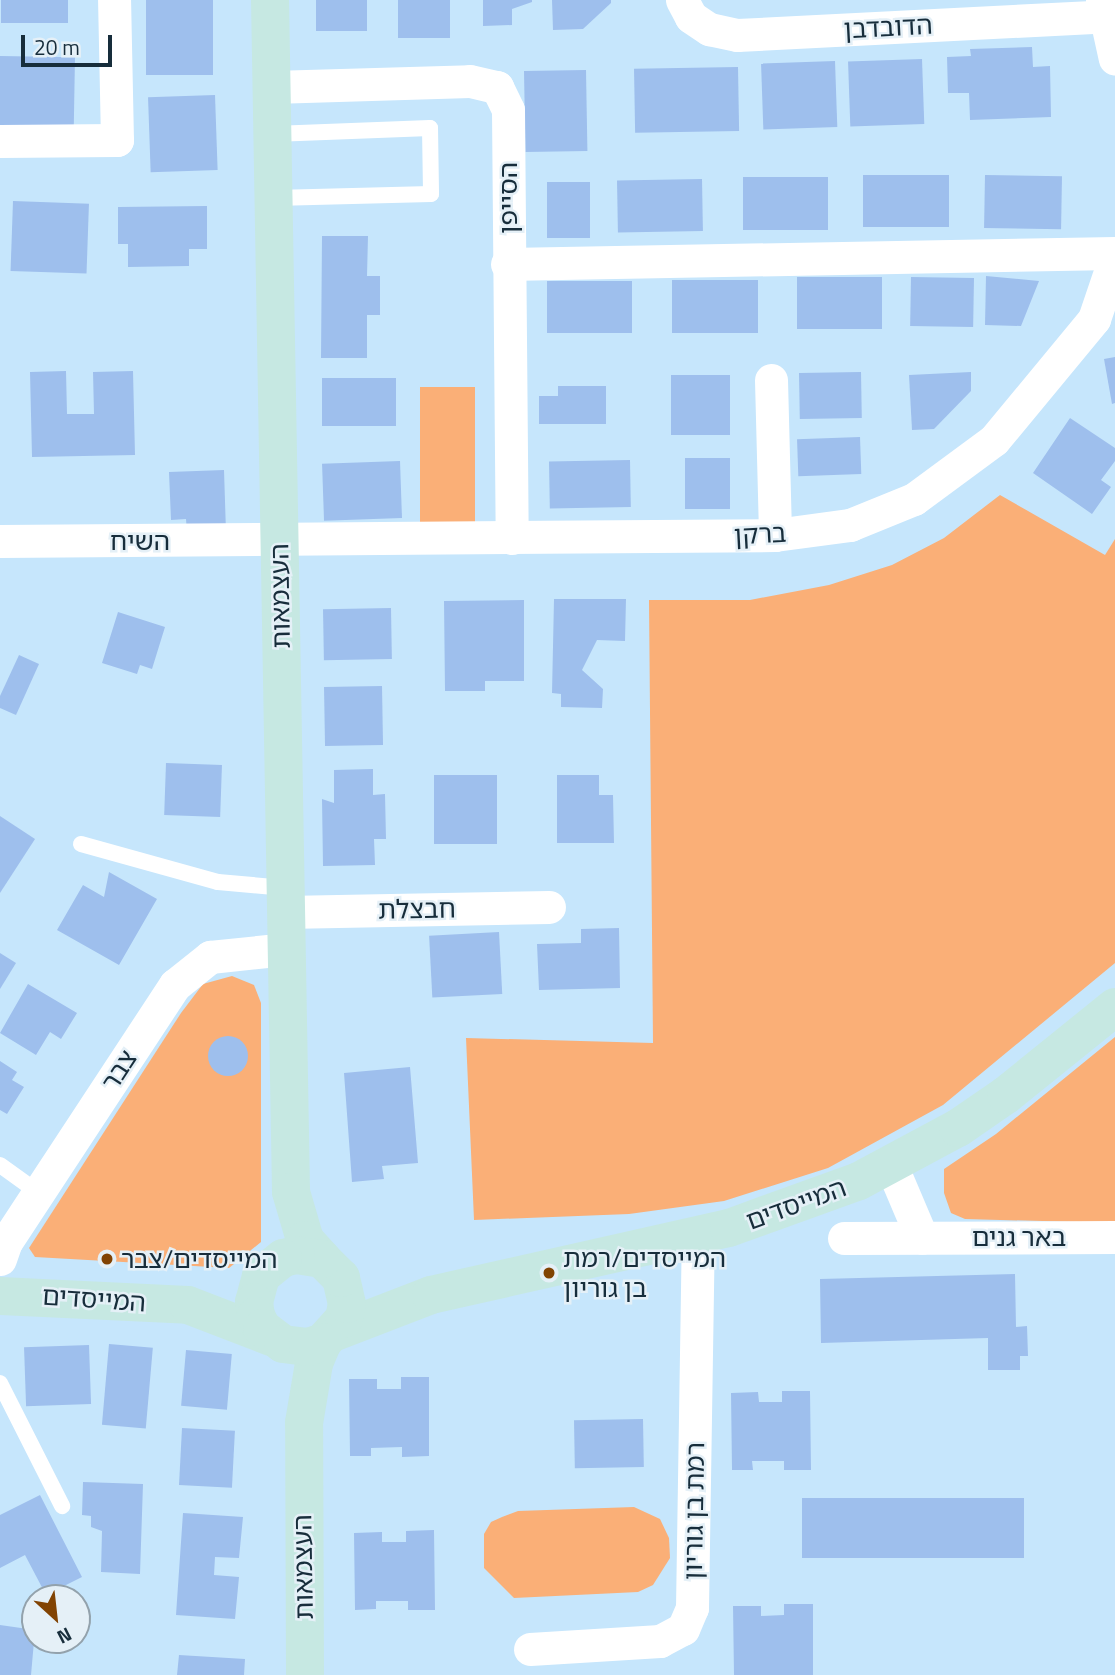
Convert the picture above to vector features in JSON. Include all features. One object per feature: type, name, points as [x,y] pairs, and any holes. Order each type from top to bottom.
[{"type":"street","points":[[0,141],[117,140],[114,0]]},
{"type":"street","name":"העצמאות","points":[[271,0],[291,1192],[304,1240],[332,1269]]},
{"type":"street","name":"הדובדבן","points":[[682,0],[691,17],[709,29],[737,35],[1105,8]]},
{"type":"street","points":[[1105,8],[1115,59]]},
{"type":"street","name":"הסייפן","points":[[272,87],[470,81],[496,87],[508,110],[507,264],[512,538]]},
{"type":"street","points":[[507,264],[1113,267]]},
{"type":"street","name":"ברקן","points":[[279,542],[775,535],[850,525],[914,499],[993,440],[1094,319],[1113,267]]},
{"type":"street","points":[[771,380],[775,535]]},
{"type":"street","name":"השיח","points":[[0,541],[279,542]]},
{"type":"street","name":"חבצלת","points":[[285,916],[549,906]]},
{"type":"street","name":"צבר","points":[[0,1259],[39,1193],[176,985],[193,966],[230,951],[285,916]]},
{"type":"street","name":"המייסדים","points":[[329,1337],[431,1295],[698,1236],[792,1208],[891,1165],[1006,1096],[1115,1007]]},
{"type":"street","points":[[891,1165],[922,1238]]},
{"type":"street","name":"העצמאות","points":[[265,1274],[291,1192]]},
{"type":"street","name":"רמת בן גוריון","points":[[530,1649],[660,1641],[683,1629],[692,1608],[698,1236]]},
{"type":"street","name":"באר גנים","points":[[844,1238],[1115,1237]]},
{"type":"street","points":[[296,1255],[332,1269],[347,1304],[329,1337],[308,1347],[277,1341],[256,1316],[254,1302],[265,1274],[296,1255]]},
{"type":"street","name":"המייסדים","points":[[332,1269],[396,1293],[431,1295]]},
{"type":"street","name":"המייסדים","points":[[188,1306],[265,1274]]},
{"type":"street","name":"המייסדים","points":[[0,1296],[188,1306],[277,1341]]},
{"type":"street","name":"העצמאות","points":[[305,1675],[301,1459],[307,1389],[329,1337]]},
{"type":"street","name":"העצמאות","points":[[277,1341],[301,1459]]},
{"type":"lane","points":[[273,134],[430,128],[431,194],[274,198]]},
{"type":"lane","points":[[80,844],[218,882],[285,916]]},
{"type":"lane","points":[[0,1165],[39,1193]]},
{"type":"lane","points":[[0,1383],[62,1506]]},
{"type":"shaded area","points":[[420,387],[475,387],[475,547],[420,547]]},
{"type":"shaded area","points":[[1000,495],[1105,555],[1115,539],[1115,963],[943,1105],[828,1168],[724,1201],[629,1214],[474,1220],[466,1038],[653,1043],[649,600],[750,600],[829,585],[892,565],[944,538]]},
{"type":"shaded area","points":[[232,976],[254,985],[261,1003],[261,1242],[229,1268],[35,1257],[29,1248],[181,1013],[203,984]]},
{"type":"shaded area","points":[[1115,1037],[1115,1223],[965,1219],[951,1213],[944,1193],[944,1169],[996,1134]]},
{"type":"shaded area","points":[[634,1507],[660,1519],[669,1538],[670,1558],[653,1585],[638,1592],[514,1598],[484,1568],[484,1534],[491,1522],[502,1517],[518,1511]]},
{"type":"building","points":[[1,0],[68,0],[68,23],[1,23]]},
{"type":"building","points":[[146,0],[213,0],[213,75],[146,75]]},
{"type":"building","points":[[316,0],[367,0],[367,31],[316,31]]},
{"type":"building","points":[[398,0],[450,0],[450,38],[398,38]]},
{"type":"building","points":[[483,0],[532,2],[512,9],[512,25],[483,26]]},
{"type":"building","points":[[552,0],[611,0],[611,3],[583,29],[553,30]]},
{"type":"building","points":[[1032,47],[1033,67],[1050,66],[1051,117],[970,120],[969,93],[948,93],[947,57],[971,56],[970,49]]},
{"type":"building","points":[[0,56],[75,57],[74,127],[0,126]]},
{"type":"building","points":[[922,59],[924,124],[850,127],[848,62]]},
{"type":"building","points":[[835,61],[837,127],[763,130],[761,64]]},
{"type":"building","points":[[738,67],[739,131],[635,133],[634,69]]},
{"type":"building","points":[[586,70],[587,151],[525,152],[524,71]]},
{"type":"building","points":[[215,95],[218,170],[151,172],[148,97]]},
{"type":"building","points":[[863,175],[949,175],[949,227],[863,227]]},
{"type":"building","points":[[985,175],[1062,176],[1061,229],[984,228]]},
{"type":"building","points":[[743,177],[828,177],[828,230],[743,230]]},
{"type":"building","points":[[702,179],[703,231],[618,232],[617,180]]},
{"type":"building","points":[[547,182],[590,182],[590,238],[547,238]]},
{"type":"building","points":[[13,201],[89,204],[87,274],[11,271]]},
{"type":"building","points":[[207,206],[207,249],[189,249],[189,266],[128,267],[128,244],[118,244],[118,207]]},
{"type":"building","points":[[322,236],[368,236],[367,276],[380,276],[380,315],[367,315],[367,358],[321,358]]},
{"type":"building","points":[[986,276],[1039,281],[1021,326],[985,325]]},
{"type":"building","points":[[797,277],[882,277],[882,329],[797,329]]},
{"type":"building","points":[[911,277],[974,278],[973,327],[910,326]]},
{"type":"building","points":[[672,280],[758,280],[758,333],[672,333]]},
{"type":"building","points":[[547,281],[632,281],[632,333],[547,333]]},
{"type":"building","points":[[1115,357],[1115,403],[1112,404],[1104,359]]},
{"type":"building","points":[[66,371],[67,414],[94,414],[93,372],[133,371],[135,455],[32,457],[30,372]]},
{"type":"building","points":[[861,372],[862,418],[800,419],[799,373]]},
{"type":"building","points":[[971,372],[971,391],[934,429],[912,430],[909,375]]},
{"type":"building","points":[[671,375],[730,375],[730,435],[671,435]]},
{"type":"building","points":[[322,378],[396,378],[396,426],[322,426]]},
{"type":"building","points":[[558,386],[606,386],[606,424],[539,424],[539,396],[558,396]]},
{"type":"building","points":[[1070,418],[1115,448],[1115,461],[1101,480],[1111,487],[1092,514],[1033,473]]},
{"type":"building","points":[[860,437],[861,474],[798,476],[797,439]]},
{"type":"building","points":[[685,458],[730,458],[730,509],[685,509]]},
{"type":"building","points":[[630,460],[631,507],[550,508],[549,461]]},
{"type":"building","points":[[400,461],[402,518],[324,521],[322,464]]},
{"type":"building","points":[[224,470],[226,532],[187,533],[186,519],[171,520],[169,472]]},
{"type":"building","points":[[554,599],[626,599],[625,641],[597,640],[582,670],[603,689],[602,708],[561,707],[561,694],[552,693]]},
{"type":"building","points":[[524,600],[524,681],[485,681],[485,691],[445,691],[444,601]]},
{"type":"building","points":[[391,608],[392,659],[324,660],[323,609]]},
{"type":"building","points":[[118,612],[165,627],[152,669],[140,665],[137,674],[102,663]]},
{"type":"building","points":[[19,655],[39,664],[16,715],[0,708],[0,696]]},
{"type":"building","points":[[382,686],[383,745],[325,746],[324,687]]},
{"type":"building","points":[[166,763],[222,765],[220,817],[164,815]]},
{"type":"building","points":[[373,769],[373,795],[385,794],[386,839],[374,839],[375,865],[323,866],[322,799],[334,803],[334,770]]},
{"type":"building","points":[[434,775],[497,775],[497,844],[434,844]]},
{"type":"building","points":[[557,775],[599,775],[599,795],[613,795],[614,843],[557,843]]},
{"type":"building","points":[[0,816],[35,839],[0,893]]},
{"type":"building","points":[[109,872],[157,899],[119,965],[57,930],[83,885],[104,897]]},
{"type":"building","points":[[619,928],[620,988],[539,990],[537,944],[581,943],[581,929]]},
{"type":"building","points":[[499,932],[502,994],[432,998],[429,936]]},
{"type":"building","points":[[0,953],[16,963],[0,989]]},
{"type":"building","points":[[28,984],[77,1013],[61,1039],[50,1032],[36,1055],[0,1033]]},
{"type":"building","points":[[228,1036],[236,1037],[242,1042],[247,1048],[247,1064],[242,1070],[236,1075],[228,1076],[220,1075],[214,1070],[209,1064],[208,1056],[209,1048],[214,1042],[220,1037]]},
{"type":"building","points":[[0,1061],[17,1072],[12,1080],[24,1087],[7,1114],[0,1110]]},
{"type":"building","points":[[410,1067],[418,1163],[382,1166],[384,1179],[352,1182],[344,1073]]},
{"type":"building","points":[[1015,1274],[1016,1327],[1027,1326],[1028,1356],[1020,1356],[1020,1370],[988,1370],[988,1338],[821,1343],[820,1279]]},
{"type":"building","points":[[109,1344],[153,1348],[146,1429],[102,1425]]},
{"type":"building","points":[[89,1345],[91,1404],[26,1406],[24,1347]]},
{"type":"building","points":[[186,1350],[232,1354],[227,1410],[181,1406]]},
{"type":"building","points":[[401,1377],[429,1377],[429,1456],[402,1457],[402,1447],[371,1448],[371,1456],[350,1456],[349,1379],[377,1379],[377,1389],[401,1389]]},
{"type":"building","points":[[782,1391],[810,1391],[811,1470],[784,1470],[784,1461],[752,1461],[753,1470],[732,1470],[731,1393],[758,1392],[759,1402],[782,1402]]},
{"type":"building","points":[[643,1419],[644,1467],[575,1468],[574,1420]]},
{"type":"building","points":[[182,1428],[235,1431],[232,1488],[179,1485]]},
{"type":"building","points":[[83,1482],[143,1484],[140,1574],[101,1572],[102,1531],[91,1527],[91,1516],[82,1515]]},
{"type":"building","points":[[40,1495],[82,1577],[68,1584],[40,1584],[25,1555],[0,1568],[0,1515]]},
{"type":"building","points":[[802,1498],[1024,1498],[1024,1558],[802,1558]]},
{"type":"building","points":[[183,1513],[243,1517],[239,1558],[215,1557],[214,1575],[239,1577],[235,1619],[176,1615]]},
{"type":"building","points":[[434,1530],[435,1610],[408,1610],[408,1601],[376,1601],[376,1609],[355,1610],[354,1533],[382,1532],[382,1542],[406,1542],[406,1531]]},
{"type":"building","points":[[784,1604],[813,1604],[813,1675],[734,1675],[733,1606],[761,1606],[761,1616],[784,1615]]},
{"type":"building","points":[[0,1625],[21,1628],[21,1654],[33,1654],[31,1675],[0,1675]]},
{"type":"building","points":[[179,1655],[245,1659],[244,1675],[177,1675]]},
{"type":"place","name":"המייסדים/צבר","points":[[107,1259]]},
{"type":"place","name":"המייסדים/רמת בן גוריון","points":[[549,1273]]}]
